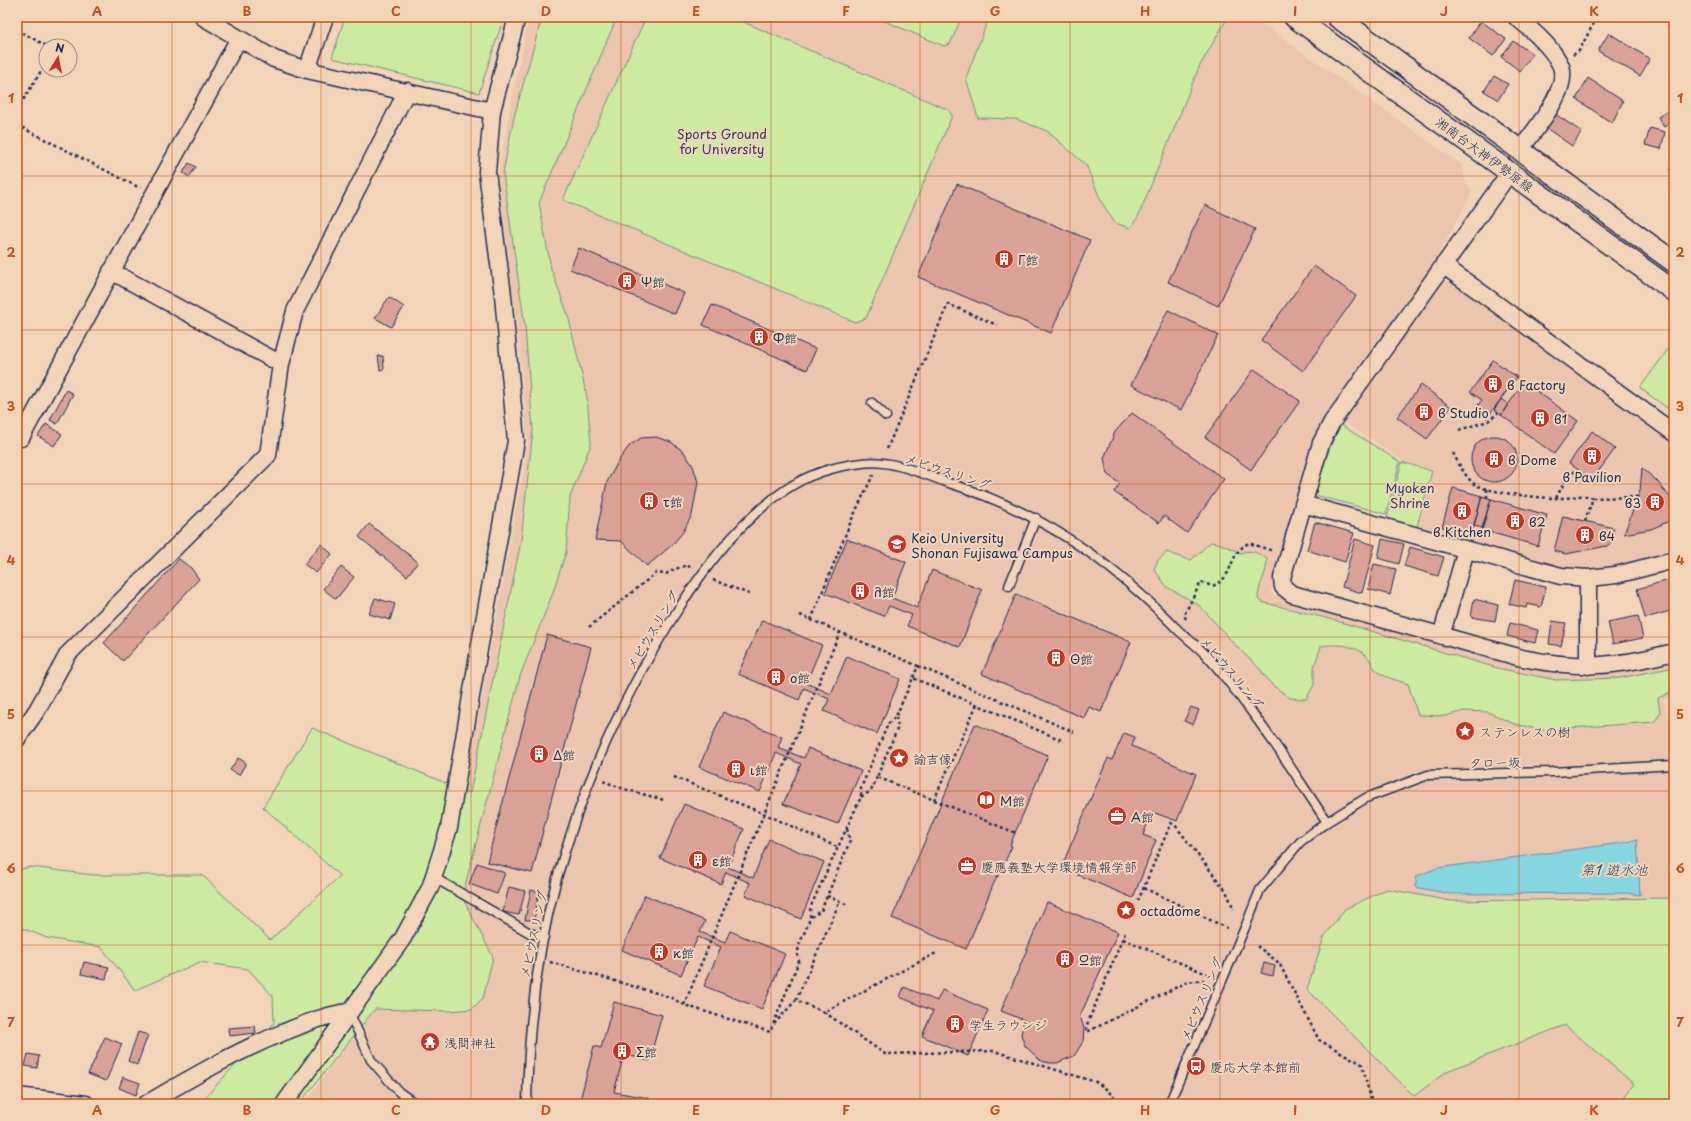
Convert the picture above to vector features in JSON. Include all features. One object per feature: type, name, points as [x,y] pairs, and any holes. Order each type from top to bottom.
[{"type":"street","points":[[204,17],[274,59],[307,70],[407,91],[492,112]]},
{"type":"street","points":[[307,70],[324,17]]},
{"type":"street","points":[[284,1104],[403,938],[430,888],[449,828],[516,441],[503,295],[487,172],[492,112],[517,17]]},
{"type":"street","name":"湘南台大神伊勢原線","points":[[1294,17],[1674,291]]},
{"type":"street","name":"湘南台大神伊勢原線","points":[[1337,17],[1521,149],[1674,262]]},
{"type":"street","points":[[1516,17],[1538,35],[1560,64],[1562,80],[1558,96],[1521,149]]},
{"type":"street","points":[[17,436],[21,438],[238,38]]},
{"type":"street","points":[[17,739],[37,710],[68,654],[268,455],[281,364],[296,311],[407,91]]},
{"type":"street","points":[[1510,172],[1332,422],[1321,443],[1282,578],[1283,587],[1292,594],[1522,658],[1553,664],[1588,666],[1614,665],[1639,661],[1674,652]]},
{"type":"street","points":[[1443,265],[1674,433]]},
{"type":"street","points":[[111,271],[281,364]]},
{"type":"street","points":[[1303,504],[1561,576],[1588,578],[1616,575],[1674,560]]},
{"type":"street","points":[[1441,636],[1466,550]]},
{"type":"street","points":[[1588,578],[1588,666]]},
{"type":"street","points":[[146,1104],[247,1047],[310,1021],[332,1014],[349,1012]]},
{"type":"street","points":[[17,1096],[86,1104]]},
{"type":"lane","points":[[872,403],[886,416]]},
{"type":"lane","name":"メビウスリング","points":[[527,1104],[529,1035],[533,996],[544,936],[557,880],[568,843],[604,747],[644,665],[700,576],[715,556],[756,513],[787,489],[822,471],[865,462],[902,468],[986,495],[1036,518],[1066,536],[1116,571],[1164,614],[1204,654],[1246,704],[1327,822],[1300,842],[1260,890],[1246,926],[1169,1104]]},
{"type":"lane","points":[[1009,586],[1036,518]]},
{"type":"lane","name":"タロー坂","points":[[1327,822],[1366,798],[1428,775],[1552,772],[1674,765]]},
{"type":"lane","points":[[433,877],[530,934],[544,936]]},
{"type":"lane","points":[[349,1012],[372,1060],[399,1092],[416,1104]]},
{"type":"path","points":[[1560,64],[1579,51],[1597,17]]},
{"type":"path","points":[[17,30],[38,41]]},
{"type":"path","points":[[17,110],[38,76]]},
{"type":"path","points":[[17,125],[153,195]]},
{"type":"path","points":[[887,449],[948,304],[997,325]]},
{"type":"path","points":[[1459,430],[1488,421],[1498,413]]},
{"type":"path","points":[[1453,453],[1470,480],[1475,485],[1487,489],[1556,498],[1571,498],[1581,495],[1592,498],[1638,497]]},
{"type":"path","points":[[811,620],[851,521],[878,464]]},
{"type":"path","points":[[1556,498],[1564,483],[1576,469]]},
{"type":"path","points":[[1487,489],[1487,498]]},
{"type":"path","points":[[1586,521],[1592,498]]},
{"type":"path","points":[[1180,631],[1189,623],[1184,615],[1201,582],[1212,586],[1220,583],[1225,578],[1239,548],[1249,543],[1288,556]]},
{"type":"path","points":[[589,627],[656,573],[666,574],[675,569],[688,565],[692,570]]},
{"type":"path","points":[[714,580],[752,595]]},
{"type":"path","points":[[800,615],[1074,732]]},
{"type":"path","points":[[684,1005],[840,632]]},
{"type":"path","points":[[812,917],[810,908],[861,797],[861,788],[888,724],[896,716],[918,666]]},
{"type":"path","points":[[913,678],[1064,741]]},
{"type":"path","points":[[934,800],[977,704]]},
{"type":"path","points":[[861,797],[871,792],[898,728],[896,716]]},
{"type":"path","points":[[674,777],[765,814],[837,847]]},
{"type":"path","points":[[877,777],[1016,833]]},
{"type":"path","points":[[603,781],[624,789],[664,800]]},
{"type":"path","points":[[1138,902],[1171,823],[1175,825],[1226,891],[1234,909]]},
{"type":"path","points":[[550,962],[670,997],[684,1005],[770,1032],[798,961],[796,954],[812,917],[821,911],[850,840],[847,829]]},
{"type":"path","points":[[1144,888],[1227,928]]},
{"type":"path","points":[[827,896],[848,905]]},
{"type":"path","points":[[772,1026],[796,1000],[840,901]]},
{"type":"path","points":[[1125,933],[1086,1028],[1087,1032],[1187,982],[1204,980]]},
{"type":"path","points":[[1123,939],[1206,974]]},
{"type":"path","points":[[1257,946],[1279,963],[1319,1040],[1362,1064],[1372,1104]]},
{"type":"path","points":[[824,1012],[938,952]]},
{"type":"path","points":[[796,1000],[824,1012],[885,1054],[994,1051],[1096,1082],[1106,1088],[1121,1104]]},
{"type":"shaded area","name":"Keio University Shonan Fujisawa Campus","points":[[529,17],[1253,17],[1462,165],[1466,183],[1473,190],[1436,259],[1313,439],[1270,594],[1512,665],[1568,676],[1640,670],[1674,662],[1674,695],[1663,700],[1667,718],[1674,719],[1674,1104],[304,1104],[387,988],[459,824],[528,447],[520,348],[498,177]]},
{"type":"shaded area","points":[[1451,281],[1674,444],[1674,551],[1607,568],[1575,570],[1558,567],[1419,528],[1433,470],[1403,461],[1342,420],[1442,282]]},
{"type":"green space","points":[[345,17],[504,17],[479,93],[332,58]]},
{"type":"green space","points":[[542,17],[617,17],[539,203],[551,269],[568,315],[587,397],[591,444],[570,497],[566,552],[552,595],[520,676],[462,897],[493,957],[483,998],[472,1009],[450,1011],[375,1009],[299,1104],[199,1104],[274,1023],[273,996],[248,969],[200,962],[135,990],[101,947],[47,938],[17,926],[17,870],[31,867],[93,875],[202,875],[270,940],[340,876],[263,807],[312,728],[470,793],[521,541],[533,430],[525,327],[503,173],[514,117]]},
{"type":"green space","name":"Sports Ground for University","points":[[646,17],[732,17],[949,110],[952,116],[866,318],[855,322],[563,200]]},
{"type":"green space","points":[[875,17],[962,17],[950,44],[944,46]]},
{"type":"green space","points":[[989,17],[1228,17],[1199,67],[1138,217],[1130,228],[1115,223],[1102,203],[1086,165],[1047,131],[1016,119],[978,118],[966,78]]},
{"type":"green space","points":[[1674,341],[1674,413],[1640,388]]},
{"type":"green space","points":[[1341,425],[1400,462],[1386,514],[1315,495],[1329,450]]},
{"type":"green space","name":"Myoken Shrine","points":[[1402,462],[1432,471],[1417,527],[1387,518]]},
{"type":"green space","points":[[1211,542],[1221,544],[1241,553],[1248,551],[1254,552],[1267,559],[1266,570],[1258,593],[1258,599],[1262,602],[1330,619],[1497,668],[1556,680],[1620,678],[1674,667],[1674,691],[1658,698],[1660,714],[1654,722],[1542,730],[1514,724],[1488,712],[1464,711],[1445,716],[1418,715],[1408,684],[1379,673],[1374,668],[1370,660],[1360,651],[1348,646],[1335,645],[1321,646],[1314,667],[1314,685],[1306,699],[1290,698],[1271,684],[1260,669],[1238,648],[1199,605],[1167,587],[1154,569],[1158,560],[1167,552],[1191,560]]},
{"type":"green space","points":[[1387,889],[1451,901],[1674,898],[1674,1104],[1619,1104],[1634,1084],[1565,1025],[1447,1071],[1414,1096],[1307,989],[1324,937],[1345,909]]},
{"type":"water","name":"第1 遊水池","points":[[1637,839],[1640,895],[1627,893],[1450,894],[1415,887],[1417,876],[1437,868],[1628,842]]},
{"type":"building","points":[[1481,21],[1506,39],[1493,56],[1469,38]]},
{"type":"building","points":[[1609,33],[1650,59],[1640,76],[1598,51]]},
{"type":"building","points":[[1513,41],[1533,54],[1520,71],[1501,57]]},
{"type":"building","points":[[1494,76],[1508,84],[1498,100],[1484,91]]},
{"type":"building","points":[[1588,78],[1623,101],[1612,123],[1576,99]]},
{"type":"building","points":[[1674,107],[1674,121],[1664,127],[1658,117]]},
{"type":"building","points":[[1555,114],[1582,132],[1572,146],[1546,128]]},
{"type":"building","points":[[1650,128],[1665,132],[1661,149],[1645,145]]},
{"type":"building","points":[[189,163],[196,167],[189,177],[183,173]]},
{"type":"building","points":[[1672,163],[1674,163],[1674,172],[1670,171]]},
{"type":"building","name":"Γ館","points":[[957,184],[1090,240],[1051,333],[918,277]]},
{"type":"building","points":[[1205,205],[1255,229],[1218,306],[1168,282]]},
{"type":"building","name":"Ψ館","points":[[579,248],[684,293],[675,314],[570,269]]},
{"type":"building","points":[[1314,266],[1356,296],[1303,371],[1261,340]]},
{"type":"building","points":[[389,297],[404,307],[391,327],[375,318]]},
{"type":"building","name":"Φ館","points":[[712,305],[816,349],[807,370],[703,325]]},
{"type":"building","points":[[1168,310],[1218,335],[1181,410],[1131,385]]},
{"type":"building","points":[[378,356],[383,356],[384,369],[380,370]]},
{"type":"building","name":"β Factory","points":[[1493,360],[1517,377],[1487,418],[1475,409],[1482,400],[1470,392]]},
{"type":"building","points":[[1254,369],[1300,401],[1251,470],[1205,437]]},
{"type":"building","name":"β1","points":[[1524,382],[1578,421],[1554,454],[1501,415]]},
{"type":"building","name":"β Studio","points":[[1421,385],[1451,407],[1427,439],[1397,417]]},
{"type":"building","points":[[66,390],[73,394],[57,424],[50,420]]},
{"type":"building","points":[[1501,399],[1508,404],[1501,415],[1494,410]]},
{"type":"building","points":[[1132,413],[1224,479],[1187,533],[1164,516],[1159,523],[1114,492],[1120,484],[1107,474],[1104,458],[1115,432]]},
{"type":"building","points":[[46,424],[62,434],[54,446],[38,436]]},
{"type":"building","name":"β Pavilion","points":[[1592,431],[1615,449],[1592,480],[1569,463]]},
{"type":"building","name":"β Dome","points":[[1489,436],[1499,436],[1507,440],[1513,446],[1517,454],[1517,464],[1513,472],[1507,478],[1499,482],[1489,482],[1481,478],[1475,472],[1471,464],[1471,454],[1475,446],[1481,440]]},
{"type":"building","name":"τ館","points":[[656,437],[671,442],[684,452],[693,466],[698,482],[692,515],[683,532],[672,545],[647,566],[621,541],[595,540],[607,482],[619,460],[630,445],[641,438]]},
{"type":"building","name":"β3","points":[[1642,468],[1657,481],[1673,501],[1674,519],[1651,529],[1624,534],[1640,491]]},
{"type":"building","name":"β Kitchen","points":[[1453,488],[1482,496],[1471,535],[1442,527]]},
{"type":"building","points":[[1482,496],[1491,499],[1482,528],[1474,526]]},
{"type":"building","name":"β2","points":[[1491,499],[1547,515],[1538,546],[1482,530]]},
{"type":"building","name":"β4","points":[[1563,516],[1614,528],[1611,543],[1607,546],[1566,554],[1554,551]]},
{"type":"building","points":[[1315,522],[1354,533],[1345,562],[1307,550]]},
{"type":"building","points":[[369,524],[418,562],[407,576],[359,537]]},
{"type":"building","name":"λ館","points":[[847,539],[906,562],[892,598],[917,608],[932,570],[982,590],[960,647],[907,626],[912,615],[889,606],[884,616],[825,593]]},
{"type":"building","points":[[1355,539],[1375,545],[1362,593],[1342,587]]},
{"type":"building","points":[[1382,539],[1404,544],[1399,564],[1378,558]]},
{"type":"building","points":[[321,544],[332,554],[316,573],[304,564]]},
{"type":"building","points":[[1410,547],[1444,557],[1438,576],[1404,566]]},
{"type":"building","points":[[179,559],[191,568],[199,579],[123,661],[104,643]]},
{"type":"building","points":[[1374,564],[1396,569],[1390,595],[1368,589]]},
{"type":"building","points":[[341,567],[354,577],[336,599],[323,589]]},
{"type":"building","points":[[1515,580],[1546,587],[1541,607],[1527,604],[1526,608],[1509,604]]},
{"type":"building","points":[[1669,580],[1674,600],[1674,610],[1645,618],[1637,589]]},
{"type":"building","name":"Θ館","points":[[1016,594],[1131,642],[1101,712],[1089,707],[1084,718],[982,674]]},
{"type":"building","points":[[375,598],[395,604],[390,620],[369,614]]},
{"type":"building","points":[[1474,599],[1498,605],[1495,621],[1471,617]]},
{"type":"building","points":[[1638,616],[1643,638],[1613,644],[1608,622]]},
{"type":"building","name":"ο館","points":[[762,620],[822,645],[806,683],[831,694],[847,656],[900,679],[877,734],[824,711],[829,699],[804,688],[799,700],[738,674]]},
{"type":"building","points":[[1552,621],[1566,623],[1561,646],[1549,644]]},
{"type":"building","points":[[1510,623],[1538,630],[1535,643],[1507,636]]},
{"type":"building","name":"Δ館","points":[[547,635],[591,647],[532,873],[487,862]]},
{"type":"building","points":[[1191,707],[1199,710],[1193,725],[1184,721]]},
{"type":"building","name":"ι館","points":[[723,712],[782,737],[778,748],[804,758],[808,748],[861,771],[838,824],[783,804],[801,764],[776,753],[760,792],[699,767]]},
{"type":"building","name":"Μ館","points":[[975,724],[1048,755],[1010,845],[1012,846],[998,877],[997,876],[966,949],[892,918]]},
{"type":"building","name":"A館","points":[[1124,733],[1135,737],[1132,746],[1196,774],[1177,821],[1152,812],[1143,835],[1156,840],[1133,898],[1061,868],[1108,758],[1112,760]]},
{"type":"building","points":[[238,758],[246,763],[239,775],[230,770]]},
{"type":"building","name":"ε館","points":[[684,804],[744,829],[728,867],[753,878],[769,839],[824,862],[801,919],[745,895],[750,883],[726,872],[721,884],[660,858]]},
{"type":"building","points":[[477,863],[505,873],[497,894],[469,884]]},
{"type":"building","points":[[509,887],[525,891],[519,915],[503,912]]},
{"type":"building","points":[[531,890],[539,892],[534,920],[525,920]]},
{"type":"building","name":"κ館","points":[[645,895],[705,921],[700,932],[725,942],[730,931],[785,954],[762,1009],[704,986],[721,947],[698,937],[681,975],[622,950]]},
{"type":"building","name":"Ω館","points":[[1047,902],[1118,932],[1080,1016],[1084,1028],[1083,1042],[1074,1056],[1057,1063],[1041,1061],[1025,1046],[1021,1035],[1024,1020],[1001,1011]]},
{"type":"building","points":[[84,962],[109,967],[106,979],[81,974]]},
{"type":"building","points":[[1264,963],[1275,966],[1273,976],[1261,973]]},
{"type":"building","name":"学生ラウンジ","points":[[904,987],[937,1001],[942,990],[988,1010],[968,1056],[922,1036],[933,1011],[900,997]]},
{"type":"building","name":"Σ館","points":[[614,1002],[662,1015],[649,1061],[624,1054],[614,1092],[649,1098],[650,1104],[579,1104],[594,1046],[601,1048]]},
{"type":"building","points":[[255,1026],[256,1033],[229,1036],[228,1028]]},
{"type":"building","points":[[138,1032],[148,1035],[137,1065],[128,1061]]},
{"type":"building","points":[[105,1037],[122,1044],[106,1081],[88,1074]]},
{"type":"building","name":"浅間神社","points":[[426,1037],[436,1040],[433,1048],[424,1045]]},
{"type":"building","points":[[28,1054],[39,1056],[37,1068],[25,1066]]},
{"type":"building","points":[[123,1077],[140,1083],[136,1095],[119,1088]]},
{"type":"place","name":"Γ館","points":[[1004,259]]},
{"type":"place","name":"Ψ館","points":[[627,281]]},
{"type":"place","name":"Φ館","points":[[759,337]]},
{"type":"place","name":"β Factory","points":[[1493,384]]},
{"type":"place","name":"β Studio","points":[[1424,412]]},
{"type":"place","name":"β1","points":[[1540,418]]},
{"type":"place","name":"β Pavilion","points":[[1592,456]]},
{"type":"place","name":"β Dome","points":[[1494,459]]},
{"type":"place","name":"τ館","points":[[649,501]]},
{"type":"place","name":"β3","points":[[1655,502]]},
{"type":"place","name":"β Kitchen","points":[[1462,511]]},
{"type":"place","name":"β2","points":[[1515,521]]},
{"type":"place","name":"β4","points":[[1585,535]]},
{"type":"place","name":"Keio University Shonan Fujisawa Campus","points":[[897,544]]},
{"type":"place","name":"λ館","points":[[860,591]]},
{"type":"place","name":"Θ館","points":[[1056,658]]},
{"type":"place","name":"ο館","points":[[776,677]]},
{"type":"place","name":"ステンレスの樹","points":[[1465,731]]},
{"type":"place","name":"Δ館","points":[[539,754]]},
{"type":"place","name":"諭吉像","points":[[899,758]]},
{"type":"place","name":"ι館","points":[[736,769]]},
{"type":"place","name":"Μ館","points":[[986,800]]},
{"type":"place","name":"A館","points":[[1117,816]]},
{"type":"place","name":"ε館","points":[[698,860]]},
{"type":"place","name":"慶應義塾大学環境情報学部","points":[[967,866]]},
{"type":"place","name":"octadome","points":[[1126,910]]},
{"type":"place","name":"κ館","points":[[659,952]]},
{"type":"place","name":"Ω館","points":[[1065,959]]},
{"type":"place","name":"学生ラウンジ","points":[[955,1024]]},
{"type":"place","name":"浅間神社","points":[[430,1042]]},
{"type":"place","name":"Σ館","points":[[622,1051]]},
{"type":"place","name":"慶応大学本館前","points":[[1196,1066]]}]
